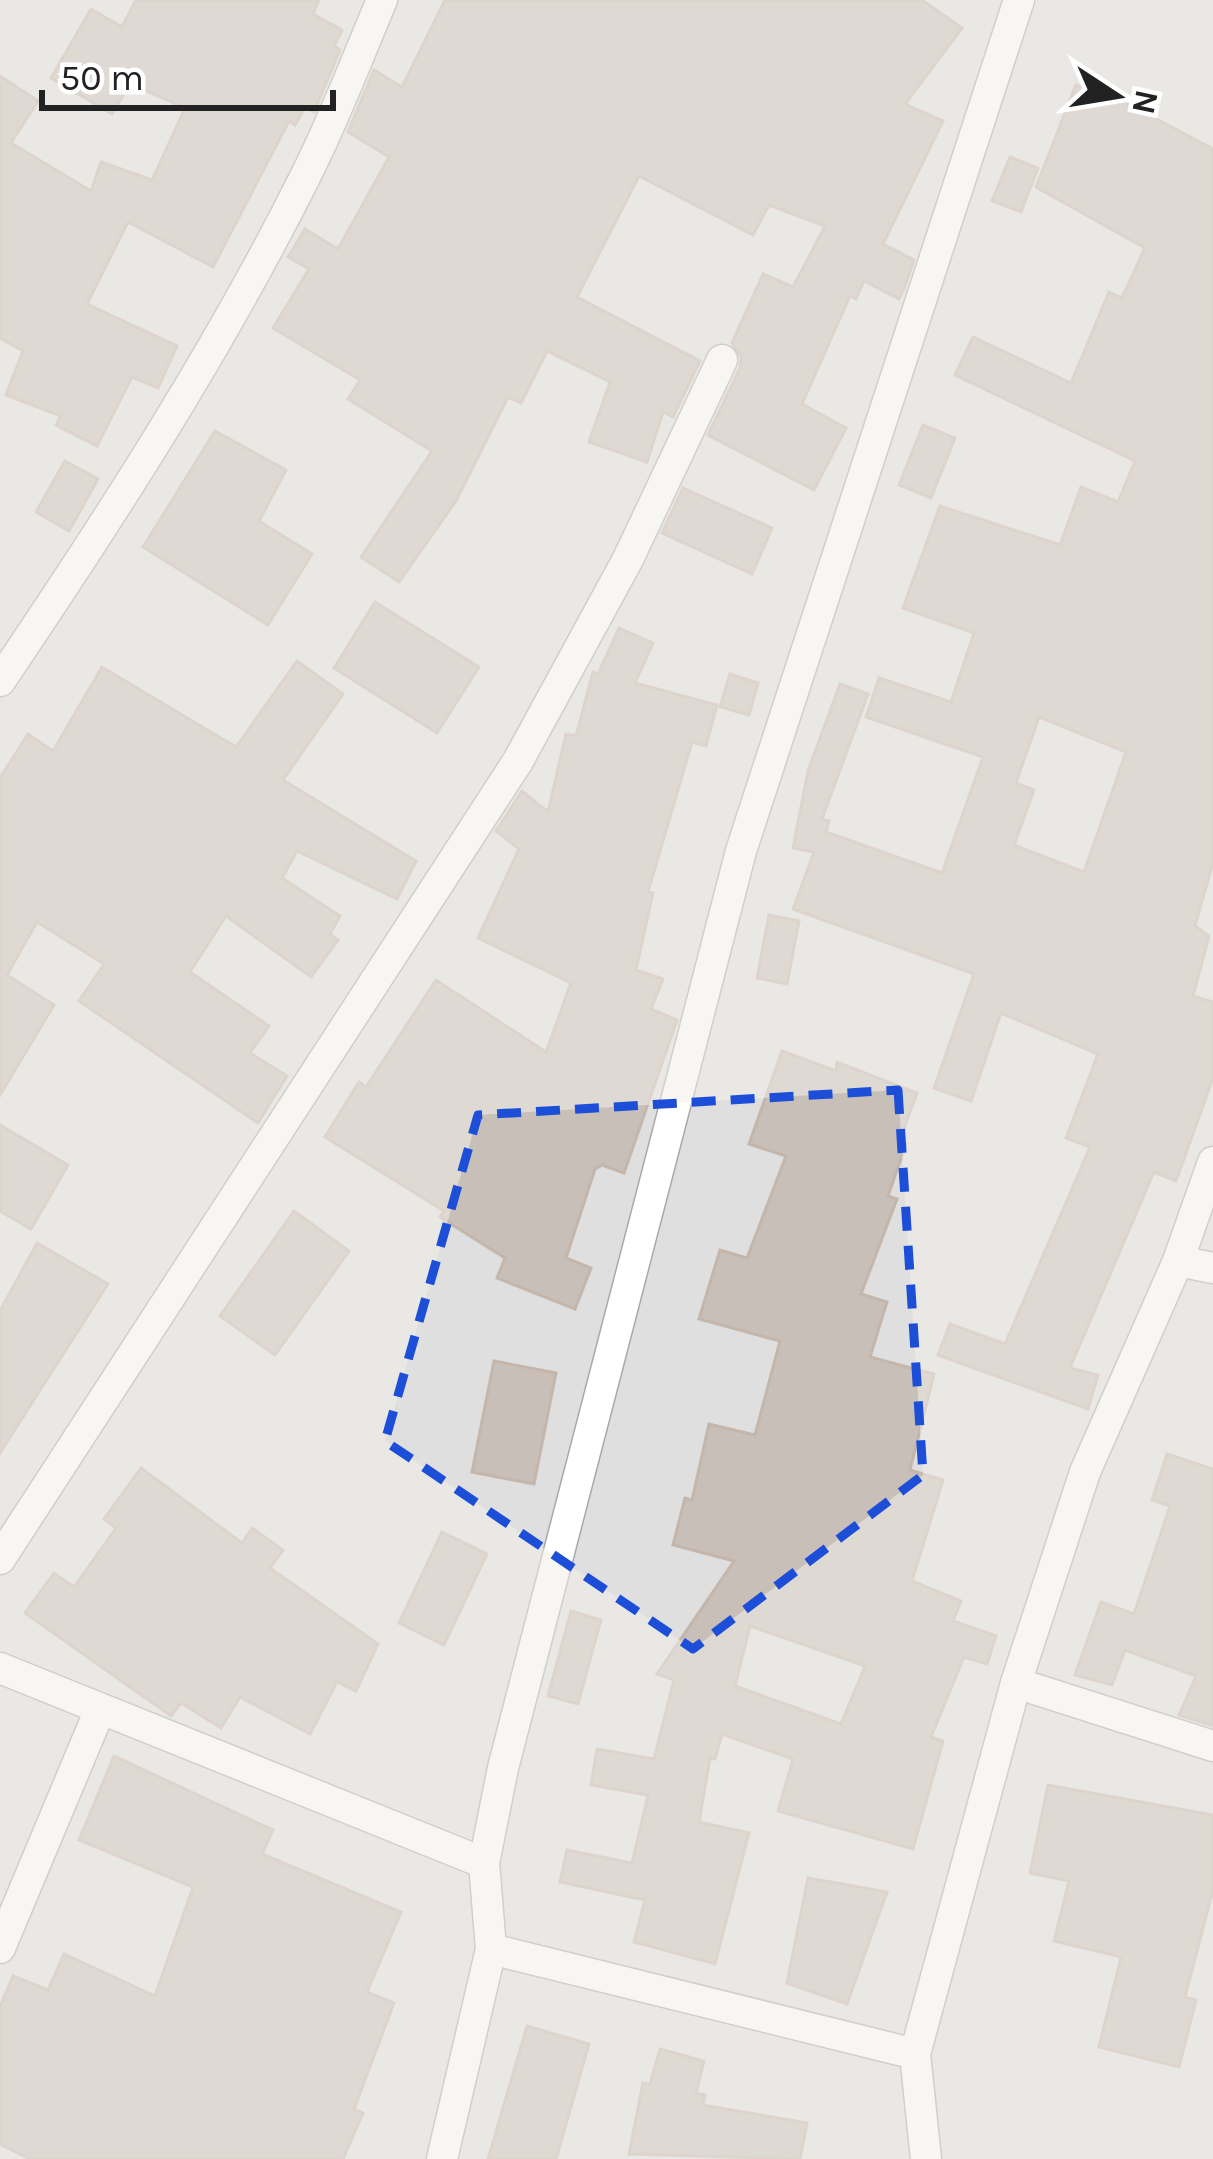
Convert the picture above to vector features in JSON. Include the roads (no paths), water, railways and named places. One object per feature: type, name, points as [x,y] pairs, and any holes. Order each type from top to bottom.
[{"type":"street","points":[[0,681],[121,502],[224,329],[307,174],[382,0]]},
{"type":"street","points":[[442,2159],[491,1949],[484,1863],[503,1768],[741,851],[1019,0]]},
{"type":"street","points":[[0,1559],[518,761],[628,559],[722,360]]},
{"type":"street","points":[[926,2159],[915,2054],[1016,1683],[1085,1472],[1178,1261],[1213,1162]]},
{"type":"street","points":[[1178,1261],[1213,1268]]},
{"type":"street","points":[[0,1668],[484,1863]]},
{"type":"street","points":[[1016,1683],[1213,1746]]},
{"type":"street","points":[[0,1948],[100,1712]]},
{"type":"street","points":[[491,1949],[915,2054]]}]
